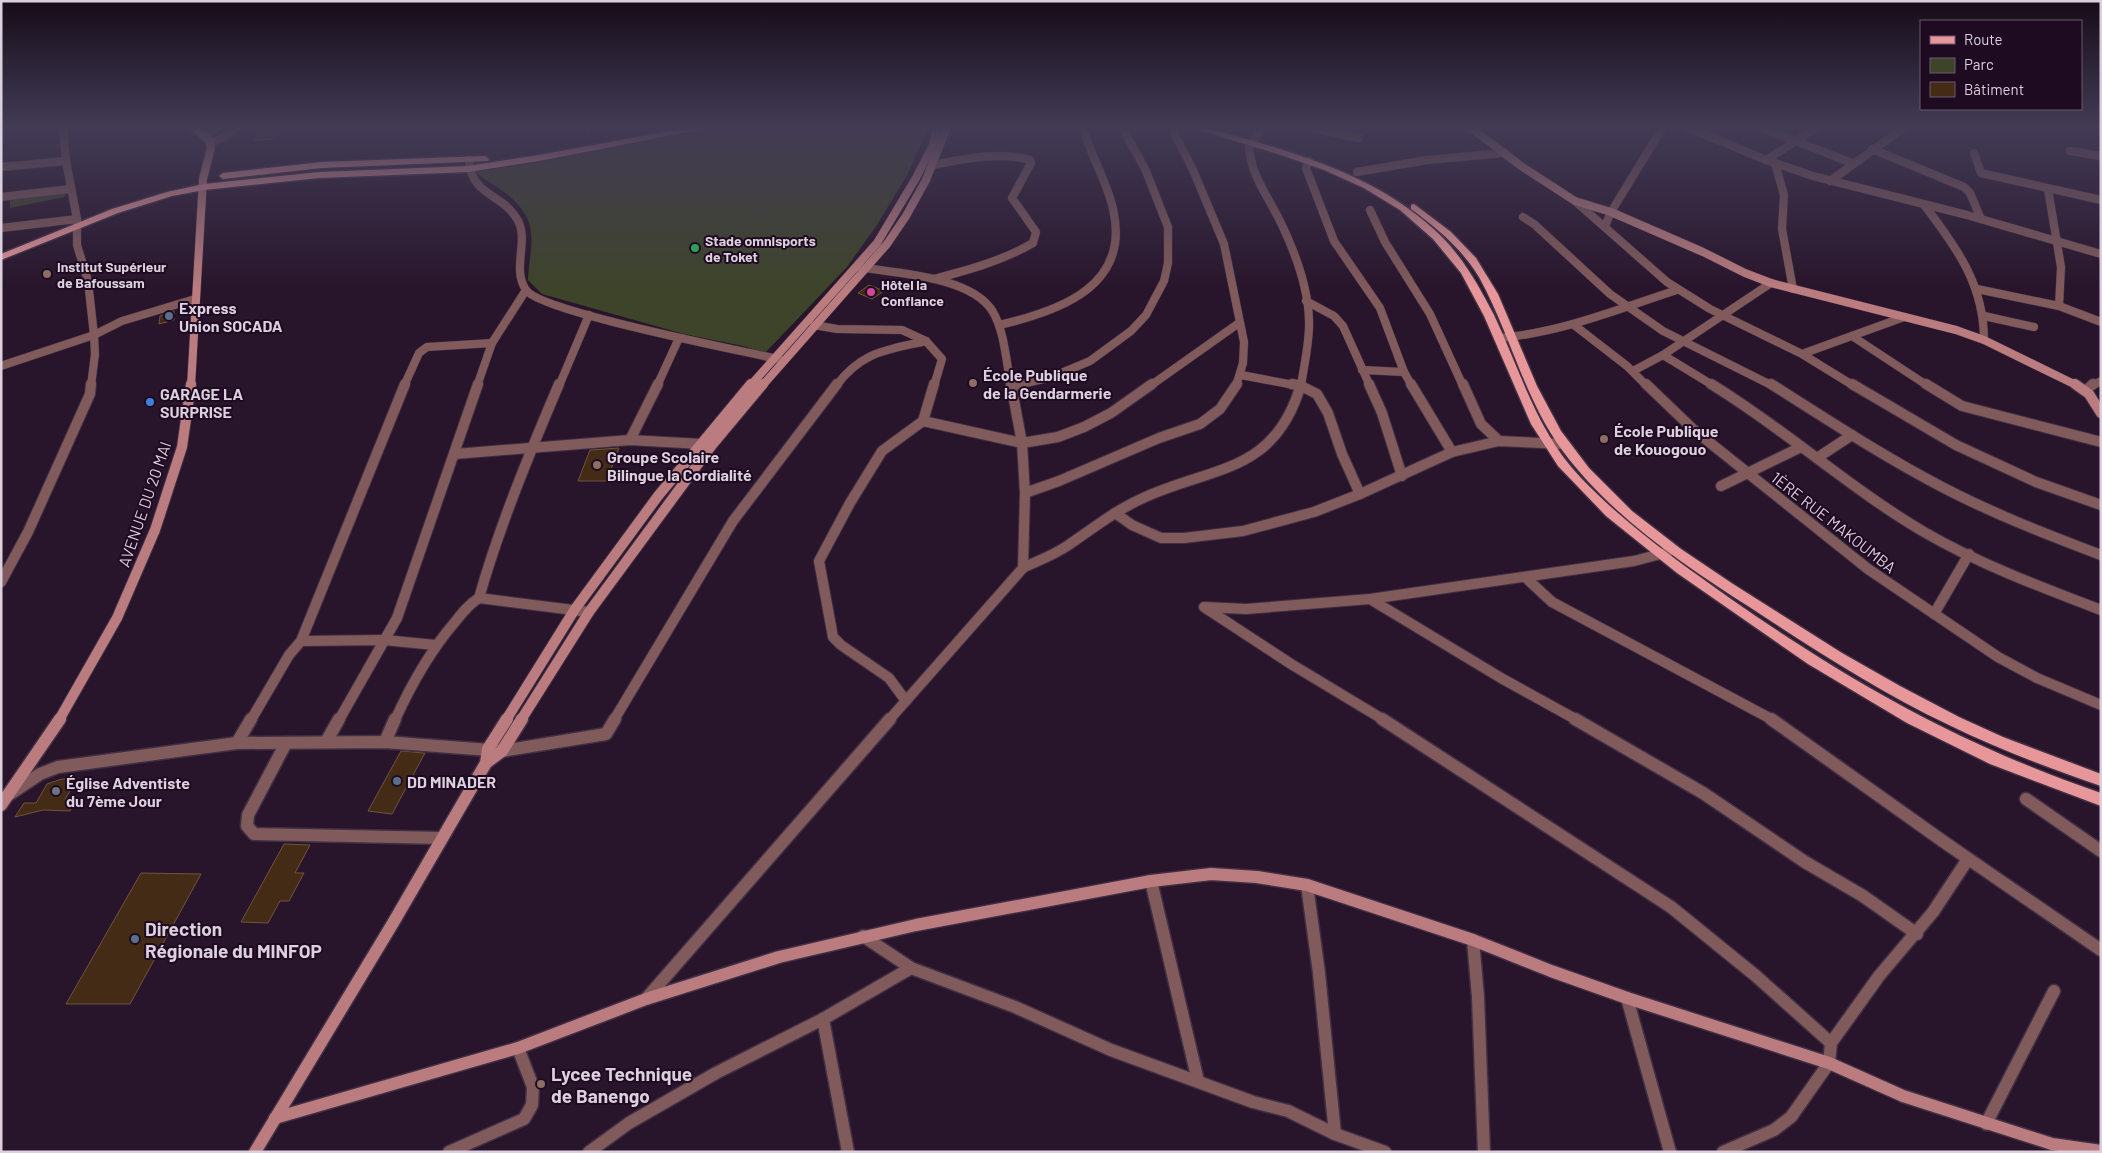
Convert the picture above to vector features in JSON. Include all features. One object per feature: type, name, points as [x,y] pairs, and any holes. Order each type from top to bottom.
[{"type":"main road","points":[[1,251],[77,222],[204,183],[236,181]]},
{"type":"main road","points":[[1357,181],[1407,211],[1429,229],[1453,254],[1488,314],[1547,443],[1575,479],[1614,516],[1662,555],[1800,653],[1897,711],[1978,752],[2031,775],[2101,800]]},
{"type":"main road","points":[[1372,181],[1406,200],[1439,225],[1468,254],[1492,291],[1545,412],[1564,444],[1582,469],[1673,549],[1728,588],[1849,665],[1895,691],[1982,734],[2031,755],[2101,780]]},
{"type":"main road","points":[[1,257],[77,222]]},
{"type":"street","points":[[1,582],[28,532],[90,394],[95,354],[94,335],[88,281],[77,245],[76,206],[70,181]]},
{"type":"street","points":[[473,181],[513,213],[523,229],[520,267],[526,290],[541,300],[589,315],[679,338],[740,349],[778,359]]},
{"type":"street","points":[[486,763],[488,748],[575,609],[658,496],[701,444],[862,268],[914,181]]},
{"type":"street","points":[[255,1152],[486,763],[502,750],[589,612],[778,359],[814,325],[906,216],[925,181]]},
{"type":"street","points":[[933,280],[1022,251],[1034,243],[1036,232],[1012,198],[1021,181]]},
{"type":"street","points":[[999,325],[1050,312],[1072,302],[1098,282],[1112,260],[1118,231],[1113,209],[1103,181]]},
{"type":"street","points":[[1011,386],[1052,377],[1090,361],[1131,331],[1146,315],[1164,281],[1168,263],[1168,227],[1150,181]]},
{"type":"street","points":[[1025,493],[1058,482],[1160,438],[1198,425],[1212,416],[1224,403],[1241,375],[1245,358],[1224,244],[1198,181]]},
{"type":"street","points":[[646,999],[906,701],[940,666],[1023,568],[1065,547],[1115,513],[1141,499],[1237,465],[1266,448],[1286,420],[1301,386],[1309,321],[1295,254],[1278,217],[1258,181]]},
{"type":"street","points":[[1311,181],[1334,241],[1380,308],[1404,372],[1452,452]]},
{"type":"street","points":[[1545,181],[1575,201],[1677,290],[1722,316],[1802,354],[1912,421],[1965,450],[2036,482],[2101,505]]},
{"type":"street","points":[[1605,226],[1611,212],[1630,181]]},
{"type":"street","points":[[1780,181],[1784,195],[1782,229],[1793,288]]},
{"type":"street","points":[[1830,181],[1982,219],[2101,254]]},
{"type":"street","points":[[1949,181],[1964,187],[1970,193],[1982,219]]},
{"type":"street","points":[[2014,181],[2101,200]]},
{"type":"street","name":"AVENUE DU 20 MAI","points":[[4,801],[55,728],[90,669],[117,618],[155,530],[182,447],[190,391],[200,216],[204,183]]},
{"type":"street","points":[[1,197],[71,189]]},
{"type":"street","points":[[2048,189],[2061,267],[2059,306]]},
{"type":"street","points":[[1575,201],[1611,212],[1771,283],[1946,327],[1984,340],[2086,390],[2101,413]]},
{"type":"street","points":[[1925,206],[1956,248],[1977,289],[1984,316],[1984,340]]},
{"type":"street","points":[[1370,210],[1385,242],[1430,314],[1480,424],[1499,441]]},
{"type":"street","points":[[1523,217],[1534,224],[1610,294],[1663,330],[1764,380],[1920,475],[2035,530],[2101,555]]},
{"type":"street","points":[[1,228],[77,222]]},
{"type":"street","points":[[862,268],[933,280],[972,293],[984,301],[994,312],[999,325],[1022,443],[1025,493],[1023,568]]},
{"type":"street","points":[[1633,372],[1663,355],[1771,283]]},
{"type":"street","points":[[1977,289],[2059,306],[2101,322]]},
{"type":"street","points":[[326,742],[397,618],[492,343],[526,290]]},
{"type":"street","points":[[1498,338],[1574,325],[1677,290]]},
{"type":"street","points":[[1,366],[94,335],[122,321],[195,299]]},
{"type":"street","points":[[1306,301],[1340,321],[1382,413],[1402,476]]},
{"type":"street","points":[[479,598],[542,424],[589,315]]},
{"type":"street","points":[[1984,316],[2034,326]]},
{"type":"street","points":[[1802,354],[1904,317]]},
{"type":"street","points":[[923,421],[1022,443],[1058,436],[1084,427],[1111,413],[1239,323]]},
{"type":"street","points":[[814,325],[838,329],[902,330],[926,341],[942,359],[923,421],[882,451],[850,502],[819,561],[833,637],[841,645],[889,678],[906,701]]},
{"type":"street","name":"1ÈRE RUE MAKOUMBA","points":[[1574,325],[1633,372],[1694,430],[1836,545],[1963,635],[2020,670],[2101,705]]},
{"type":"street","points":[[1852,336],[1962,406],[2101,442]]},
{"type":"street","points":[[630,440],[679,338]]},
{"type":"street","points":[[4,801],[40,774],[58,767],[237,743],[385,742],[502,750],[578,740],[606,734],[733,521],[848,370],[874,353],[926,341]]},
{"type":"street","points":[[237,743],[289,655],[301,641],[398,400],[419,353],[427,347],[492,343]]},
{"type":"street","points":[[1663,355],[1730,394],[1816,458],[1912,525],[1936,539],[2044,588],[2101,610]]},
{"type":"street","points":[[1362,370],[1404,372]]},
{"type":"street","points":[[1241,375],[1301,386],[1317,394],[1323,402],[1342,454],[1360,494]]},
{"type":"street","points":[[2086,390],[2096,382],[2101,381]]},
{"type":"street","points":[[1816,458],[1852,435]]},
{"type":"street","points":[[455,454],[630,440],[701,444]]},
{"type":"street","points":[[1115,513],[1132,525],[1161,538],[1184,538],[1243,531],[1314,512],[1402,476],[1452,452],[1499,441],[1564,444]]},
{"type":"street","points":[[1721,486],[1746,472],[1801,447]]},
{"type":"street","points":[[658,496],[672,499]]},
{"type":"street","points":[[1673,549],[1662,555],[1634,561],[1370,599],[1246,609],[1204,608],[1290,664],[1367,708],[1671,907],[1756,976],[1831,1043]]},
{"type":"street","points":[[1934,614],[1968,554]]},
{"type":"street","points":[[1525,577],[1552,602],[1681,672],[1766,715],[1968,859],[2101,950]]},
{"type":"street","points":[[385,742],[406,695],[435,645],[471,603],[479,598],[589,612]]},
{"type":"street","points":[[1370,599],[1501,678],[1554,706],[1703,793],[1805,862],[1863,896],[1917,934]]},
{"type":"street","points":[[301,641],[384,640],[435,645]]},
{"type":"street","points":[[286,743],[248,815],[247,826],[254,834],[442,838]]},
{"type":"street","points":[[2026,799],[2056,822],[2101,851]]},
{"type":"street","points":[[1723,1152],[1774,1130],[1791,1117],[1829,1063],[1831,1043],[1875,982],[1917,934],[1968,859]]},
{"type":"street","points":[[275,1118],[518,1048],[646,999],[779,957],[863,936],[1151,881],[1211,874],[1257,877],[1307,885],[1473,940],[1551,971],[1627,998],[1829,1063],[1902,1096],[2052,1148],[2101,1151]]},
{"type":"street","points":[[1151,881],[1198,1081]]},
{"type":"street","points":[[1307,885],[1319,973],[1335,1134]]},
{"type":"street","points":[[863,936],[911,968],[1015,1007],[1111,1050],[1253,1102],[1288,1111],[1335,1134],[1385,1152]]},
{"type":"street","points":[[1473,940],[1478,997],[1484,1152]]},
{"type":"street","points":[[589,1152],[629,1123],[716,1072],[823,1019],[911,968]]},
{"type":"street","points":[[1986,1124],[2054,991]]},
{"type":"street","points":[[1627,998],[1670,1152]]},
{"type":"street","points":[[823,1019],[848,1152]]},
{"type":"street","points":[[449,1152],[524,1119],[532,1105],[533,1087],[518,1048]]},
{"type":"green space","name":"Stade omnisports de Toket","points":[[487,181],[904,181],[877,225],[847,267],[765,353],[743,346],[684,334],[542,294],[528,280],[531,250],[529,222],[517,204]]},
{"type":"green space","points":[[67,190],[65,197],[10,208],[10,197]]},
{"type":"building","name":"Hôtel la Confiance","points":[[869,285],[884,291],[872,299],[858,293]]},
{"type":"building","name":"Express Union SOCADA","points":[[174,311],[174,320],[159,324],[160,316]]},
{"type":"building","name":"Groupe Scolaire Bilingue la Cordialité","points":[[619,448],[610,472],[617,472],[614,481],[578,481],[590,450]]},
{"type":"building","name":"DD MINADER","points":[[401,751],[425,753],[392,814],[368,811]]},
{"type":"building","name":"Église Adventiste du 7ème Jour","points":[[62,779],[77,780],[65,799],[76,799],[70,811],[43,810],[15,817],[24,803],[36,803],[47,784]]},
{"type":"building","points":[[284,844],[310,845],[295,873],[304,873],[289,901],[280,901],[268,923],[241,922]]},
{"type":"building","name":"Direction Régionale du MINFOP","points":[[141,873],[201,874],[130,1004],[66,1004]]},
{"type":"place","name":"Stade omnisports de Toket","points":[[695,248]]},
{"type":"place","name":"Institut Supérieur de Bafoussam","points":[[47,274]]},
{"type":"place","name":"Hôtel la Confiance","points":[[871,292]]},
{"type":"place","name":"Express Union SOCADA","points":[[169,316]]},
{"type":"place","name":"École Publique de la Gendarmerie","points":[[973,383]]},
{"type":"place","name":"GARAGE LA SURPRISE","points":[[150,402]]},
{"type":"place","name":"École Publique de Kouogouo","points":[[1604,439]]},
{"type":"place","name":"Groupe Scolaire Bilingue la Cordialité","points":[[597,465]]},
{"type":"place","name":"DD MINADER","points":[[397,781]]},
{"type":"place","name":"Église Adventiste du 7ème Jour","points":[[56,791]]},
{"type":"place","name":"Direction Régionale du MINFOP","points":[[135,939]]},
{"type":"place","name":"Lycee Technique de Banengo","points":[[541,1084]]}]
